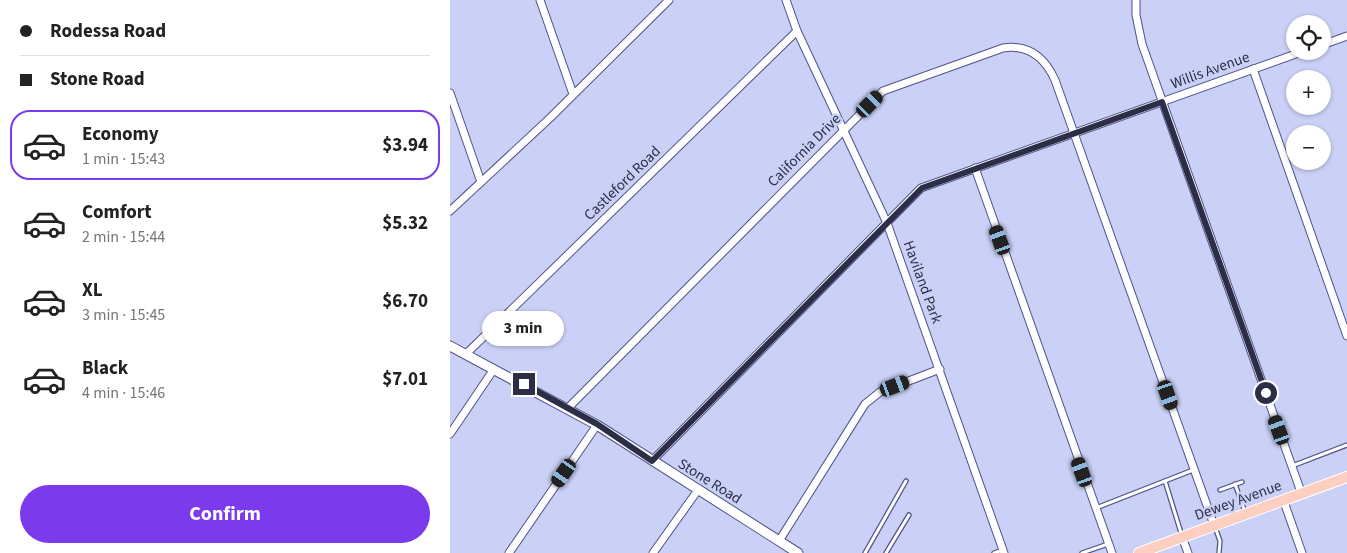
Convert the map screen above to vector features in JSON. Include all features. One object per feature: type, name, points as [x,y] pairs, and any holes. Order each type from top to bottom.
[{"type":"main road","name":"Dewey Avenue","points":[[1139,553],[1301,492],[1347,477]]},
{"type":"street","points":[[540,0],[573,94]]},
{"type":"street","name":"Haviland Park","points":[[786,0],[796,31],[888,223],[1003,552]]},
{"type":"street","points":[[1136,0],[1137,28],[1301,492]]},
{"type":"street","points":[[450,211],[573,94],[665,1]]},
{"type":"street","name":"Castleford Road","points":[[466,354],[796,31]]},
{"type":"street","points":[[1331,43],[1346,39]]},
{"type":"street","name":"California Drive","points":[[568,408],[883,91],[1012,47],[1031,51],[1047,65],[1075,133],[1214,524]]},
{"type":"street","name":"Willis Avenue","points":[[652,461],[922,188],[1286,58]]},
{"type":"street","points":[[1253,70],[1347,336]]},
{"type":"street","points":[[450,93],[481,182]]},
{"type":"street","points":[[975,168],[1112,553]]},
{"type":"street","name":"Stone Road","points":[[450,346],[597,424],[798,553]]},
{"type":"street","points":[[450,434],[494,369]]},
{"type":"street","points":[[779,541],[866,404],[880,392],[940,369]]},
{"type":"street","points":[[509,553],[597,424]]},
{"type":"street","points":[[653,553],[698,490]]},
{"type":"street","points":[[1283,499],[1302,553]]},
{"type":"street","points":[[1182,537],[1188,553]]},
{"type":"lane","points":[[1292,466],[1347,445]]},
{"type":"lane","points":[[1095,508],[1194,470]]},
{"type":"lane","points":[[1165,480],[1182,537]]},
{"type":"lane","points":[[865,553],[906,481]]},
{"type":"lane","points":[[1220,490],[1242,482]]},
{"type":"lane","points":[[1235,484],[1246,513]]},
{"type":"lane","points":[[886,553],[908,515]]},
{"type":"lane","points":[[1214,524],[1220,541],[1219,553]]},
{"type":"lane","points":[[1082,553],[1108,544]]},
{"type":"lane","points":[[994,553],[1003,552]]},
{"type":"route","points":[[524,384],[597,424],[652,461],[922,188],[1162,102],[1266,393]]}]
